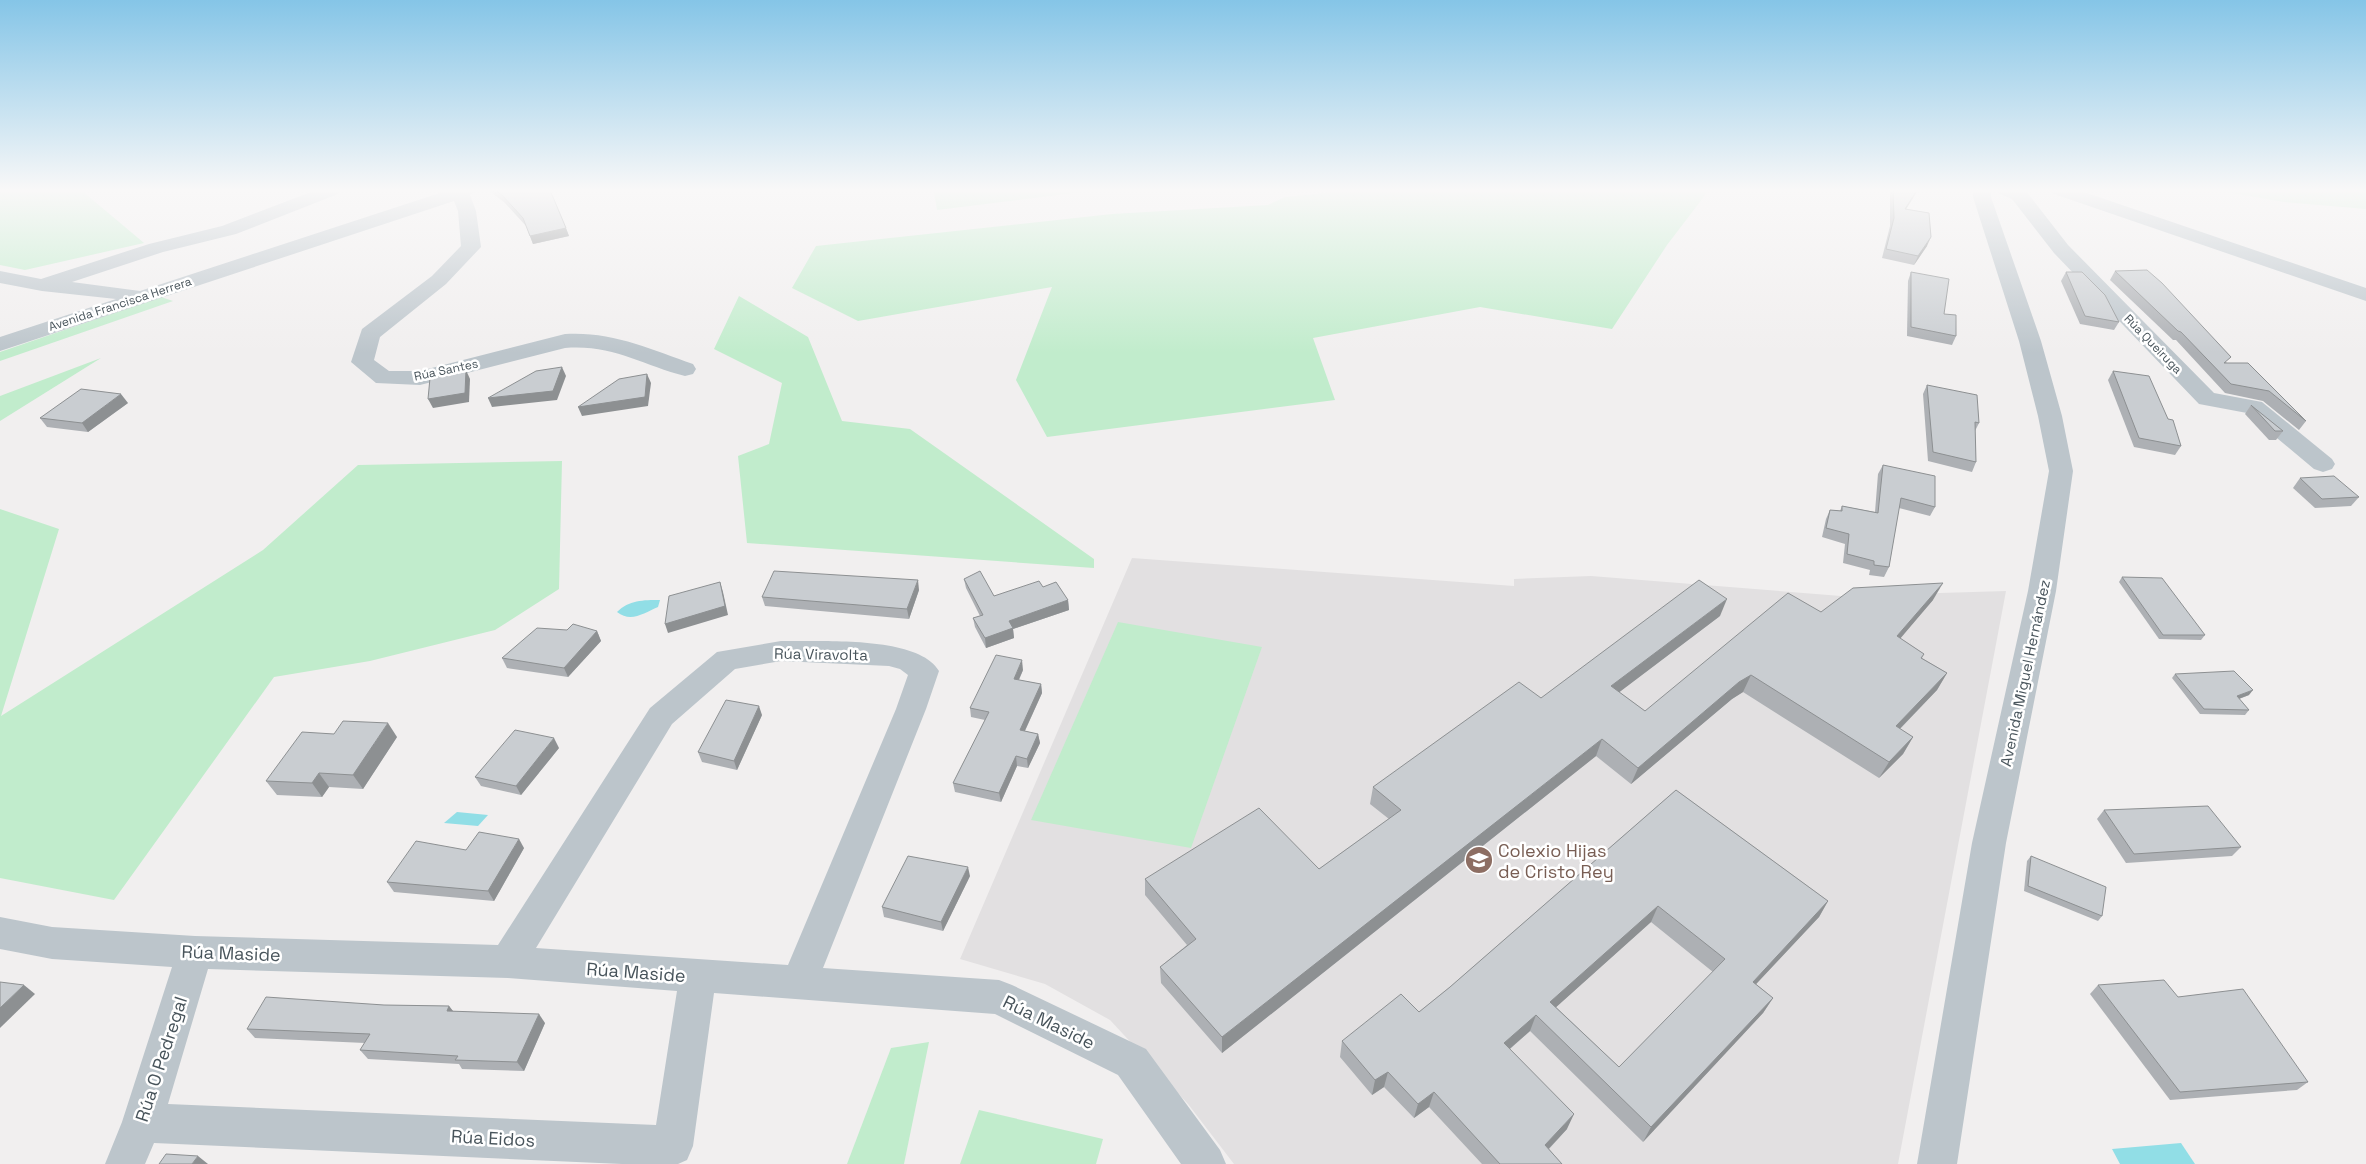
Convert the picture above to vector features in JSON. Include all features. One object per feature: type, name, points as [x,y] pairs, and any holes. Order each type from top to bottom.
[{"type":"street","points":[[42,285],[171,244]]},
{"type":"street","name":"Avenida Francisca Herrera","points":[[0,344],[302,244]]},
{"type":"street","name":"Rúa Santes","points":[[471,244],[471,247],[439,280],[370,334],[362,362],[384,378],[420,378],[565,341],[584,338],[604,340],[685,369]]},
{"type":"street","name":"Avenida Miguel Hernández","points":[[1937,1164],[1989,842],[2042,591],[2061,471],[2050,416],[2030,341],[1998,244]]},
{"type":"street","name":"Rúa Queiruga","points":[[2057,244],[2207,399],[2254,407],[2323,464]]},
{"type":"street","points":[[2215,244],[2366,295]]},
{"type":"street","points":[[0,277],[42,285],[130,294],[140,298]]},
{"type":"street","name":"Rúa Viravolta","points":[[508,962],[661,716],[727,660],[781,651],[889,655],[910,661],[924,672],[911,709],[799,982]]},
{"type":"street","name":"Rúa Maside","points":[[0,933],[52,943],[195,952],[508,962],[999,997],[1132,1062],[1206,1164]]},
{"type":"street","name":"Rúa O Pedregal","points":[[125,1164],[142,1122],[195,952]]},
{"type":"street","name":"Rúa Eidos","points":[[142,1122],[673,1146],[698,976]]},
{"type":"shaded area","name":"Colexio Hijas de Cristo Rey","points":[[1132,558],[1514,586],[1514,579],[1591,576],[1841,596],[2006,591],[1898,1164],[1234,1164],[1188,1104],[1110,1020],[1045,984],[960,959]]},
{"type":"green space","points":[[0,244],[138,244],[25,270],[0,265]]},
{"type":"green space","points":[[832,244],[1668,244],[1612,329],[1480,307],[1313,338],[1335,400],[1047,437],[1016,380],[1052,287],[858,321],[792,288],[816,246]]},
{"type":"green space","points":[[739,296],[808,337],[842,421],[910,429],[1094,559],[1094,568],[747,543],[738,456],[769,444],[782,383],[714,349]]},
{"type":"green space","points":[[161,297],[173,301],[0,361],[0,352]]},
{"type":"green space","points":[[101,358],[0,421],[0,396]]},
{"type":"green space","points":[[562,461],[559,589],[495,630],[370,661],[274,677],[114,900],[0,878],[0,509],[59,529],[1,716],[263,550],[358,465]]},
{"type":"green space","points":[[1118,622],[1262,647],[1191,848],[1031,820]]},
{"type":"green space","points":[[929,1042],[904,1164],[847,1164],[891,1048]]},
{"type":"green space","points":[[979,1110],[1103,1139],[1096,1164],[960,1164]]},
{"type":"water","points":[[660,600],[658,607],[638,616],[627,617],[617,612],[631,603]]},
{"type":"water","points":[[457,812],[488,815],[478,826],[444,823]]},
{"type":"water","points":[[2181,1143],[2195,1164],[2120,1164],[2112,1149]]},
{"type":"building","points":[[1887,244],[1926,244],[1918,256],[1886,249]]},
{"type":"building","points":[[2147,270],[2162,283],[2231,357],[2224,363],[2248,363],[2306,421],[2269,391],[2231,384],[2181,332],[2115,271]]},
{"type":"building","points":[[1911,272],[1949,279],[1944,314],[1956,315],[1956,336],[1911,327]]},
{"type":"building","points":[[2066,272],[2082,272],[2105,295],[2119,322],[2085,316]]},
{"type":"building","points":[[562,367],[553,391],[488,398],[536,371]]},
{"type":"building","points":[[466,370],[465,393],[428,399],[430,378]]},
{"type":"building","points":[[2113,371],[2149,376],[2168,419],[2173,420],[2181,446],[2139,438]]},
{"type":"building","points":[[647,374],[645,397],[578,407],[619,379]]},
{"type":"building","points":[[1927,385],[1977,395],[1979,423],[1975,422],[1976,462],[1933,452]]},
{"type":"building","points":[[81,389],[121,394],[82,423],[40,418]]},
{"type":"building","points":[[2252,406],[2283,431],[2275,431]]},
{"type":"building","points":[[1883,465],[1935,476],[1935,507],[1901,498],[1889,567],[1874,565],[1874,561],[1847,554],[1849,534],[1826,528],[1830,510],[1842,511],[1842,506],[1878,513]]},
{"type":"building","points":[[2334,476],[2359,497],[2322,499],[2300,478]]},
{"type":"building","points":[[774,571],[918,580],[907,609],[762,597]]},
{"type":"building","points":[[980,571],[994,596],[1039,581],[1043,587],[1056,582],[1068,600],[1009,621],[1013,628],[985,638],[973,618],[983,615],[964,579]]},
{"type":"building","points":[[2122,577],[2162,578],[2205,635],[2163,635]]},
{"type":"building","points":[[1699,580],[1727,599],[1611,686],[1645,711],[1788,593],[1821,612],[1853,588],[1943,583],[1897,636],[1924,654],[1921,658],[1947,673],[1896,726],[1913,737],[1889,762],[1751,675],[1739,682],[1638,768],[1602,739],[1222,1037],[1160,967],[1196,939],[1145,879],[1259,808],[1319,869],[1401,810],[1373,787],[1519,682],[1541,698]]},
{"type":"building","points":[[720,582],[725,606],[665,624],[669,596]]},
{"type":"building","points":[[573,624],[597,631],[564,668],[502,658],[537,628],[567,630]]},
{"type":"building","points":[[996,655],[1022,660],[1014,679],[1041,684],[1020,730],[1038,734],[1027,759],[1016,756],[999,793],[953,783],[989,712],[970,708]]},
{"type":"building","points":[[2234,671],[2253,690],[2237,696],[2249,710],[2204,709],[2175,674]]},
{"type":"building","points":[[726,700],[759,706],[734,761],[698,752]]},
{"type":"building","points":[[343,721],[388,723],[353,775],[319,773],[312,783],[266,781],[302,732],[334,734]]},
{"type":"building","points":[[515,730],[554,738],[516,786],[475,777]]},
{"type":"building","points":[[1676,790],[1828,901],[1753,982],[1773,998],[1651,1127],[1536,1015],[1504,1043],[1574,1114],[1545,1145],[1562,1164],[1500,1164],[1434,1092],[1418,1104],[1388,1072],[1375,1080],[1342,1041],[1401,994],[1419,1012]],"holes":[[[1658,906],[1725,959],[1619,1067],[1550,1002]]]},
{"type":"building","points":[[2208,806],[2241,847],[2134,854],[2104,810]]},
{"type":"building","points":[[479,832],[519,839],[488,891],[387,882],[416,841],[466,850]]},
{"type":"building","points":[[908,856],[968,867],[941,922],[882,907]]},
{"type":"building","points":[[2031,856],[2106,887],[2102,916],[2028,886]]},
{"type":"building","points":[[2164,980],[2178,997],[2243,989],[2308,1082],[2180,1092],[2098,985]]},
{"type":"building","points":[[0,982],[24,985],[0,1008]]},
{"type":"building","points":[[266,997],[384,1005],[449,1006],[447,1011],[539,1014],[517,1062],[455,1060],[458,1056],[360,1050],[370,1034],[247,1029]]},
{"type":"building","points":[[166,1154],[198,1156],[192,1164],[159,1164]]},
{"type":"place","name":"Colexio Hijas de Cristo Rey","points":[[1479,860]]}]
